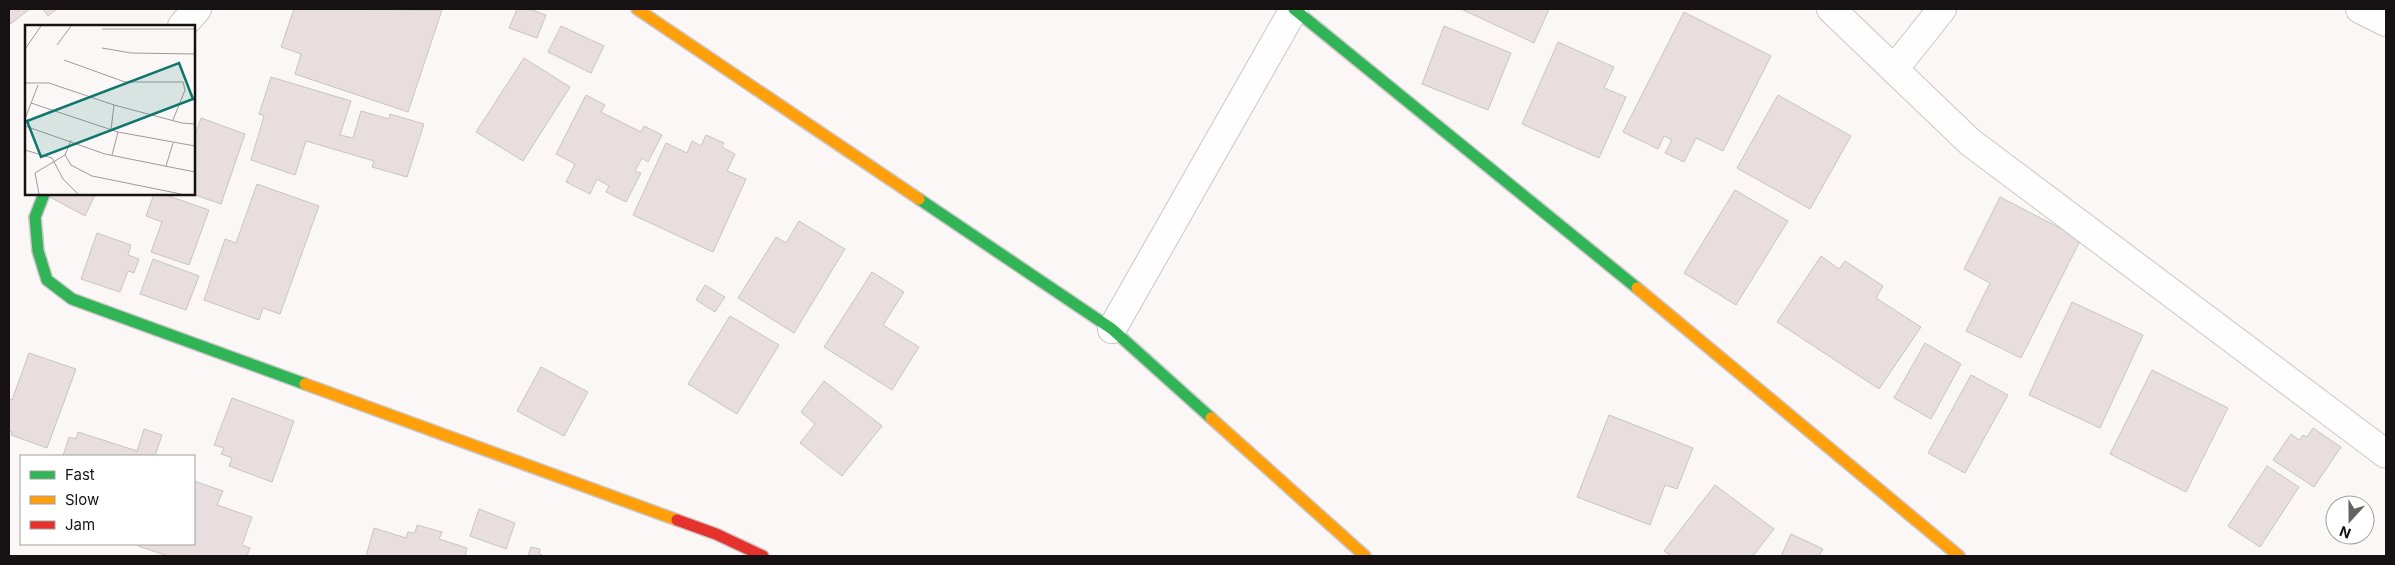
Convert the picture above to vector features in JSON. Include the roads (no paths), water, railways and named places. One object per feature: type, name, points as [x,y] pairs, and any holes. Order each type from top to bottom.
[{"type":"street","points":[[183,25],[197,9]]},
{"type":"street","points":[[637,9],[1112,329],[1364,556]]},
{"type":"street","points":[[1112,329],[1294,9],[1682,325],[1958,556]]},
{"type":"street","points":[[1831,9],[1895,68],[1970,142],[2386,454]]},
{"type":"street","points":[[1895,68],[1942,9]]},
{"type":"street","points":[[2360,9],[2386,22]]},
{"type":"street","points":[[44,195],[35,217],[38,251],[47,280],[72,298],[716,534],[763,556]]}]
